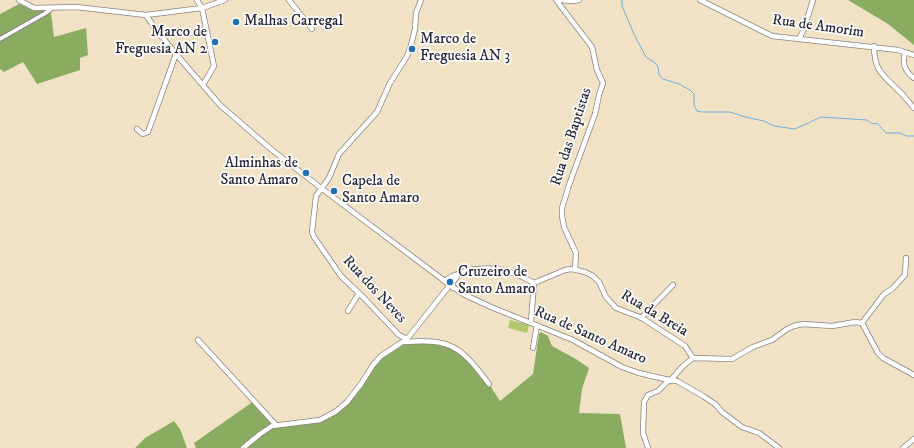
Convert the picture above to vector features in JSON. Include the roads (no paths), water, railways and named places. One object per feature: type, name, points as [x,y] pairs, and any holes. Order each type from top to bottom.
[{"type":"street","points":[[19,0],[34,8],[76,7],[146,15],[202,8],[225,0]]},
{"type":"street","points":[[197,0],[202,8],[214,66],[203,85]]},
{"type":"street","points":[[289,0],[312,30]]},
{"type":"street","name":"Rua dos Neves","points":[[406,341],[359,293],[340,276],[312,232],[316,196],[329,178],[339,154],[377,112],[390,83],[406,58],[410,49],[415,29],[416,13],[421,0]]},
{"type":"street","name":"Rua das Baptistas","points":[[556,0],[592,47],[597,70],[603,83],[595,114],[562,208],[564,227],[576,253],[575,269]]},
{"type":"street","points":[[561,0],[579,0]]},
{"type":"street","name":"Rua de Amorim","points":[[700,0],[772,36],[874,46],[914,55]]},
{"type":"street","points":[[799,39],[804,29],[813,0]]},
{"type":"street","points":[[0,39],[44,14],[51,8]]},
{"type":"street","name":"Rua de Santo Amaro","points":[[146,15],[156,30],[220,105],[321,188],[451,286],[480,302],[573,340],[622,367],[639,373],[677,381],[703,396],[742,427],[758,433],[779,448]]},
{"type":"street","points":[[874,46],[874,60],[877,66],[886,79],[914,108]]},
{"type":"street","points":[[905,52],[903,64],[914,78]]},
{"type":"street","points":[[137,129],[143,134],[148,132],[176,54]]},
{"type":"street","points":[[862,323],[884,294],[892,289],[906,275],[906,258]]},
{"type":"street","points":[[444,281],[450,277],[475,268],[494,268],[527,278],[534,283]]},
{"type":"street","points":[[534,283],[565,270],[575,269]]},
{"type":"street","name":"Rua da Breia","points":[[575,269],[593,276],[599,282],[609,302],[616,308],[641,318],[685,346],[693,358]]},
{"type":"street","points":[[243,448],[260,434],[276,425],[320,420],[336,412],[347,402],[361,384],[373,364],[381,356],[406,341],[451,286],[455,278],[462,272]]},
{"type":"street","points":[[531,322],[534,283]]},
{"type":"street","points":[[641,318],[673,285]]},
{"type":"street","points":[[348,311],[359,293]]},
{"type":"street","points":[[648,448],[643,433],[644,402],[648,395],[658,391],[682,366],[693,358],[732,359],[753,347],[772,340],[787,329],[803,324],[832,326],[855,322],[862,323]]},
{"type":"street","points":[[862,323],[878,353],[883,358],[914,375]]},
{"type":"street","points":[[533,348],[537,325]]},
{"type":"street","points":[[198,340],[276,425]]},
{"type":"street","points":[[406,341],[441,343],[454,348],[467,356],[489,384]]},
{"type":"street","points":[[903,448],[914,439]]},
{"type":"waterway","points":[[622,0],[622,6],[646,57],[655,63],[658,67],[659,75],[663,79],[679,84],[694,94],[694,105],[697,111],[730,112],[764,121],[774,126],[795,129],[821,117],[867,120],[873,124],[877,123],[886,133],[900,133],[906,136],[914,136]]},
{"type":"place","name":"Malhas Carregal","points":[[236,22]]},
{"type":"place","name":"Marco de Freguesia AN 2","points":[[215,42]]},
{"type":"place","name":"Marco de Freguesia AN 3","points":[[412,49]]},
{"type":"place","name":"Alminhas de Santo Amaro","points":[[306,173]]},
{"type":"place","name":"Capela de Santo Amaro","points":[[334,191]]},
{"type":"place","name":"Cruzeiro de Santo Amaro","points":[[450,282]]}]
